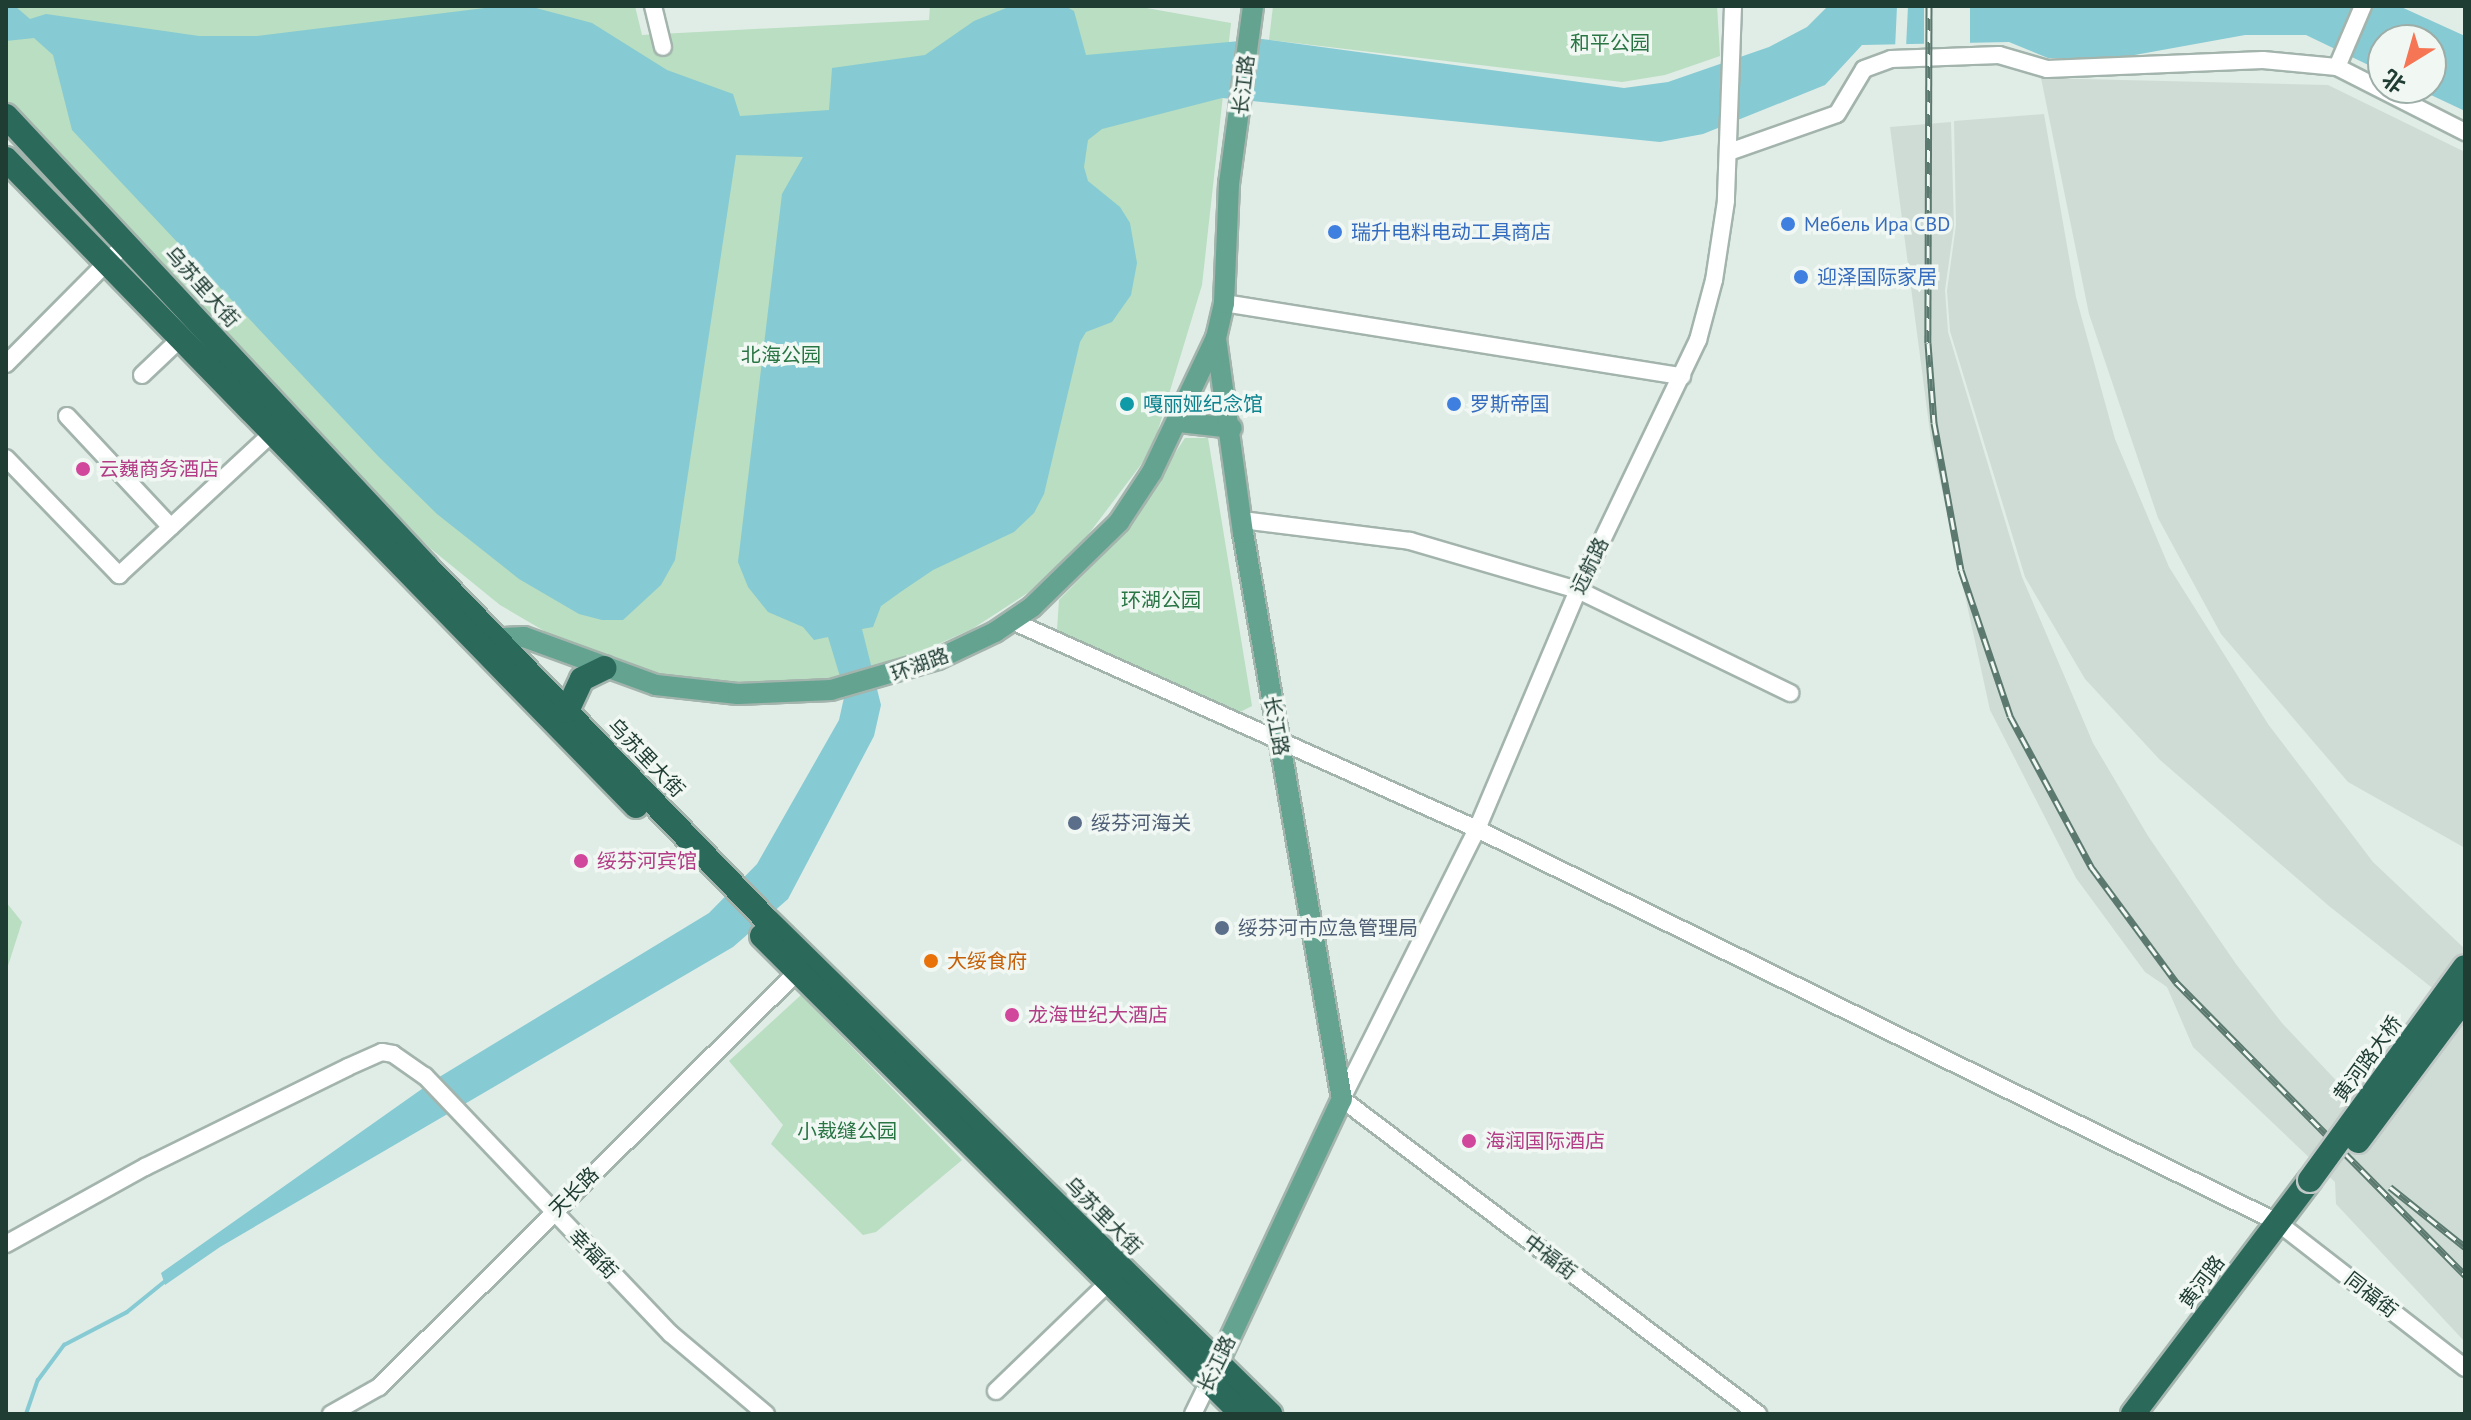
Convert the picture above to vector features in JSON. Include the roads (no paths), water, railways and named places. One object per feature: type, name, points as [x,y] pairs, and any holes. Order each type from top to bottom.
[{"type":"highway","name":"乌苏里大街","points":[[6,116],[127,242],[282,425],[1109,1282],[1214,1372],[1270,1414]]},
{"type":"highway","name":"乌苏里大街","points":[[6,159],[182,337],[282,425]]},
{"type":"highway","name":"乌苏里大街","points":[[486,638],[567,711],[732,894]]},
{"type":"highway","points":[[567,711],[582,679],[605,668]]},
{"type":"highway","name":"乌苏里大街","points":[[802,966],[1214,1372],[1242,1414]]},
{"type":"highway","name":"黄河路大桥","points":[[2316,1184],[2465,967]]},
{"type":"highway","name":"黄河路大桥","points":[[2316,1184],[2465,998]]},
{"type":"highway","name":"黄河路","points":[[2133,1414],[2316,1184]]},
{"type":"highway","name":"黄河路","points":[[2154,1414],[2283,1226]]},
{"type":"main road","name":"长江路","points":[[1214,1372],[1342,1099],[1242,520],[1232,428],[1216,338],[1224,303],[1229,184],[1253,6]]},
{"type":"main road","name":"环湖路","points":[[486,638],[524,637],[656,685],[711,693],[831,690],[888,677],[967,647],[1012,621],[1055,588],[1119,522],[1178,422],[1216,338]]},
{"type":"main road","points":[[1178,422],[1232,428]]},
{"type":"street","points":[[653,6],[663,47]]},
{"type":"street","name":"远航路","points":[[1342,1099],[1477,829],[1578,590],[1682,376],[1714,280],[1729,152],[1733,6]]},
{"type":"street","points":[[2337,67],[2363,6]]},
{"type":"street","points":[[1729,152],[1837,114],[1864,69],[1891,59],[1999,55],[2047,69],[2263,60],[2337,67],[2465,132]]},
{"type":"street","points":[[6,364],[127,242]]},
{"type":"street","points":[[1224,303],[1682,376]]},
{"type":"street","points":[[142,375],[182,337]]},
{"type":"street","points":[[67,416],[171,527]]},
{"type":"street","points":[[6,458],[119,575],[282,425]]},
{"type":"street","points":[[1242,520],[1410,541],[1578,590],[1790,693]]},
{"type":"street","name":"同福街","points":[[1012,621],[1280,744],[1477,829],[2283,1226],[2465,1368]]},
{"type":"street","name":"天长路","points":[[331,1414],[379,1387],[802,966]]},
{"type":"street","name":"幸福街","points":[[6,1244],[119,1181],[348,1067],[382,1052],[393,1054],[425,1076],[671,1334],[766,1414]]},
{"type":"street","name":"中福街","points":[[1342,1099],[1737,1408],[1758,1414]]},
{"type":"street","points":[[996,1391],[1109,1282]]},
{"type":"street","name":"长江路","points":[[1193,1414],[1214,1372]]},
{"type":"water","name":"北海公园","points":[[6,6],[15,6],[30,19],[46,14],[199,36],[257,36],[493,7],[536,8],[592,23],[667,70],[733,94],[740,116],[829,110],[832,68],[925,55],[974,21],[1011,6],[1065,6],[1074,11],[1086,55],[1262,39],[1624,88],[1668,82],[1769,47],[1807,27],[1828,6],[2399,6],[2439,24],[2367,24],[2367,64],[2306,35],[2245,35],[2118,58],[2048,58],[2009,42],[1862,45],[1825,85],[1703,134],[1660,142],[1222,98],[1102,129],[1088,140],[1084,167],[1088,181],[1120,207],[1130,223],[1137,263],[1131,295],[1112,322],[1086,332],[1080,342],[1044,494],[1034,513],[1014,532],[933,570],[881,606],[873,627],[862,629],[881,705],[874,736],[788,899],[733,947],[220,1247],[165,1285],[161,1273],[436,1079],[709,913],[757,864],[839,720],[845,693],[828,637],[814,640],[803,627],[768,612],[748,587],[738,562],[782,194],[803,157],[736,155],[675,560],[661,585],[623,620],[602,620],[579,614],[519,579],[437,514],[378,456],[72,130],[53,55],[34,38],[6,41]]},
{"type":"water","name":"北海公园","points":[[2447,28],[2465,36],[2465,111],[2447,103]]},
{"type":"waterway","points":[[26,1414],[38,1380],[64,1345],[127,1312],[164,1282]]},
{"type":"railway","points":[[1929,6],[1928,343],[1934,423],[1961,570],[2010,716],[2092,868],[2176,982],[2465,1275]]},
{"type":"railway","points":[[2390,1187],[2465,1247]]},
{"type":"place","name":"Мебель Ира CBD","points":[[1788,224]]},
{"type":"place","name":"瑞升电料电动工具商店","points":[[1335,232]]},
{"type":"place","name":"迎泽国际家居","points":[[1801,277]]},
{"type":"place","name":"嘎丽娅纪念馆","points":[[1127,404]]},
{"type":"place","name":"罗斯帝国","points":[[1454,404]]},
{"type":"place","name":"云巍商务酒店","points":[[83,469]]},
{"type":"place","name":"绥芬河海关","points":[[1075,823]]},
{"type":"place","name":"绥芬河宾馆","points":[[581,861]]},
{"type":"place","name":"绥芬河市应急管理局","points":[[1222,928]]},
{"type":"place","name":"大绥食府","points":[[931,961]]},
{"type":"place","name":"龙海世纪大酒店","points":[[1012,1015]]},
{"type":"place","name":"海润国际酒店","points":[[1469,1141]]},
{"type":"park label","name":"和平公园","points":[[1610,43]]},
{"type":"park label","name":"环湖公园","points":[[1161,600]]},
{"type":"park label","name":"小裁缝公园","points":[[847,1131]]}]
